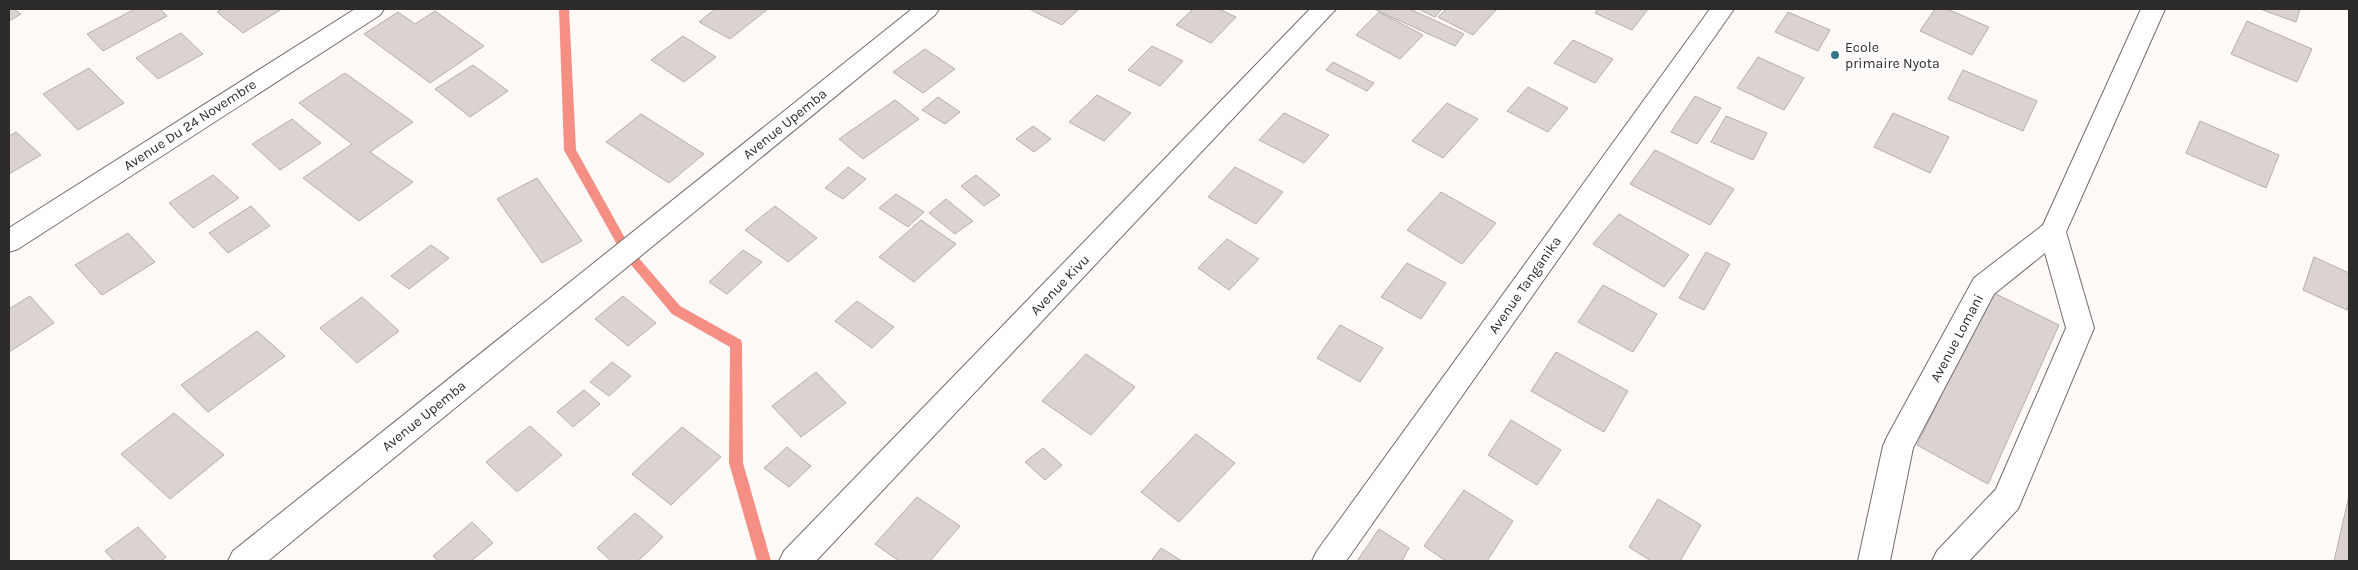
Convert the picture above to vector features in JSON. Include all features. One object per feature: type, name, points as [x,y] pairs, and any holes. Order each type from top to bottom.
[{"type":"street","name":"Avenue Du 24 Novembre","points":[[9,241],[372,9]]},
{"type":"street","name":"Avenue Upemba","points":[[244,561],[603,270],[644,240],[926,9]]},
{"type":"street","name":"Avenue Kivu","points":[[795,561],[1324,9]]},
{"type":"street","name":"Avenue Tanganika","points":[[1328,561],[1722,9]]},
{"type":"street","name":"Avenue Lomani","points":[[1874,561],[1898,446],[1984,286],[2053,232],[2153,9]]},
{"type":"street","points":[[1948,561],[2007,499],[2080,328],[2053,232]]},
{"type":"building","points":[[9,9],[14,9],[21,14],[9,21]]},
{"type":"building","points":[[135,9],[160,9],[167,16],[103,51],[87,34]]},
{"type":"building","points":[[222,9],[282,9],[243,33],[217,12]]},
{"type":"building","points":[[715,9],[768,9],[730,39],[699,22]]},
{"type":"building","points":[[1032,9],[1079,9],[1062,25]]},
{"type":"building","points":[[1193,9],[1219,9],[1236,17],[1211,43],[1176,25]]},
{"type":"building","points":[[1374,9],[1410,9],[1464,34],[1455,46]]},
{"type":"building","points":[[1418,9],[1442,9],[1435,17]]},
{"type":"building","points":[[1446,9],[1497,9],[1473,35],[1438,17]]},
{"type":"building","points":[[1598,9],[1648,9],[1632,30],[1595,13]]},
{"type":"building","points":[[1935,9],[1947,9],[1989,27],[1972,55],[1920,31]]},
{"type":"building","points":[[2260,9],[2300,9],[2296,22]]},
{"type":"building","points":[[435,11],[484,46],[430,83],[364,34],[398,12],[415,24]]},
{"type":"building","points":[[1379,12],[1423,35],[1400,59],[1356,35]]},
{"type":"building","points":[[1788,12],[1830,30],[1818,51],[1775,32]]},
{"type":"building","points":[[2247,21],[2312,49],[2297,82],[2231,54]]},
{"type":"building","points":[[181,33],[203,54],[158,79],[136,58]]},
{"type":"building","points":[[683,36],[716,57],[684,82],[651,60]]},
{"type":"building","points":[[1573,40],[1613,59],[1595,83],[1554,63]]},
{"type":"building","points":[[1152,46],[1183,61],[1160,86],[1128,70]]},
{"type":"building","points":[[925,49],[955,69],[923,93],[893,72]]},
{"type":"building","points":[[1758,57],[1804,78],[1784,110],[1737,88]]},
{"type":"building","points":[[1333,62],[1374,83],[1367,91],[1326,70]]},
{"type":"building","points":[[473,65],[508,91],[470,117],[435,89]]},
{"type":"building","points":[[89,68],[124,103],[78,130],[43,94]]},
{"type":"building","points":[[1963,70],[2037,101],[2023,131],[1948,99]]},
{"type":"building","points":[[345,73],[413,122],[370,152],[413,182],[359,221],[303,178],[352,144],[299,103]]},
{"type":"building","points":[[1528,87],[1568,108],[1548,132],[1507,111]]},
{"type":"building","points":[[1097,95],[1131,113],[1104,141],[1069,122]]},
{"type":"building","points":[[1695,96],[1721,108],[1697,144],[1671,132]]},
{"type":"building","points":[[938,97],[960,112],[945,124],[922,110]]},
{"type":"building","points":[[895,100],[919,119],[863,159],[839,139]]},
{"type":"building","points":[[1447,103],[1478,119],[1443,158],[1412,141]]},
{"type":"building","points":[[1284,113],[1329,135],[1304,163],[1259,140]]},
{"type":"building","points":[[1893,113],[1949,137],[1930,173],[1874,147]]},
{"type":"building","points":[[641,114],[704,154],[669,183],[606,142]]},
{"type":"building","points":[[1726,116],[1767,133],[1753,160],[1711,142]]},
{"type":"building","points":[[292,119],[321,143],[280,170],[252,144]]},
{"type":"building","points":[[2200,121],[2279,155],[2266,188],[2186,153]]},
{"type":"building","points":[[1033,126],[1051,139],[1034,152],[1016,139]]},
{"type":"building","points":[[16,132],[41,155],[9,174],[9,136]]},
{"type":"building","points":[[1655,150],[1734,189],[1710,225],[1630,184]]},
{"type":"building","points":[[848,167],[866,179],[843,199],[825,188]]},
{"type":"building","points":[[1235,167],[1283,192],[1256,224],[1208,197]]},
{"type":"building","points":[[213,175],[239,198],[193,228],[169,203]]},
{"type":"building","points":[[976,175],[1000,195],[984,206],[961,186]]},
{"type":"building","points":[[537,178],[582,241],[542,263],[497,199]]},
{"type":"building","points":[[1441,192],[1496,223],[1462,264],[1407,230]]},
{"type":"building","points":[[896,194],[924,212],[908,227],[879,208]]},
{"type":"building","points":[[946,199],[973,221],[955,234],[929,213]]},
{"type":"building","points":[[251,206],[270,226],[228,253],[209,233]]},
{"type":"building","points":[[775,206],[817,238],[788,262],[745,230]]},
{"type":"building","points":[[1619,214],[1689,255],[1664,287],[1593,244]]},
{"type":"building","points":[[921,220],[956,244],[914,282],[879,257]]},
{"type":"building","points":[[128,233],[155,262],[102,295],[75,265]]},
{"type":"building","points":[[1227,239],[1259,259],[1229,290],[1198,268]]},
{"type":"building","points":[[431,245],[449,258],[409,289],[391,276]]},
{"type":"building","points":[[743,250],[762,262],[727,294],[709,282]]},
{"type":"building","points":[[1706,252],[1730,264],[1704,310],[1679,298]]},
{"type":"building","points":[[2314,257],[2349,273],[2349,302],[2347,310],[2303,290]]},
{"type":"building","points":[[1407,263],[1446,283],[1421,319],[1381,297]]},
{"type":"building","points":[[1603,285],[1657,314],[1633,352],[1578,322]]},
{"type":"building","points":[[1992,292],[2059,325],[1988,484],[1917,445]]},
{"type":"building","points":[[30,296],[54,323],[9,352],[9,309]]},
{"type":"building","points":[[623,296],[656,323],[628,346],[595,319]]},
{"type":"building","points":[[362,297],[399,331],[357,363],[320,328]]},
{"type":"building","points":[[857,301],[894,327],[872,348],[835,321]]},
{"type":"building","points":[[1340,325],[1383,348],[1360,382],[1317,358]]},
{"type":"building","points":[[257,331],[285,356],[208,412],[181,385]]},
{"type":"building","points":[[1556,352],[1628,391],[1604,432],[1531,391]]},
{"type":"building","points":[[1086,354],[1135,387],[1091,435],[1042,401]]},
{"type":"building","points":[[612,362],[631,376],[609,396],[590,382]]},
{"type":"building","points":[[816,372],[846,403],[801,437],[772,406]]},
{"type":"building","points":[[584,390],[600,404],[573,427],[557,412]]},
{"type":"building","points":[[174,413],[224,455],[170,499],[121,454]]},
{"type":"building","points":[[1511,420],[1561,450],[1537,485],[1488,455]]},
{"type":"building","points":[[530,426],[562,455],[517,492],[486,462]]},
{"type":"building","points":[[682,427],[721,457],[671,505],[632,474]]},
{"type":"building","points":[[1196,434],[1235,463],[1179,522],[1141,492]]},
{"type":"building","points":[[787,447],[811,466],[789,487],[764,468]]},
{"type":"building","points":[[1043,448],[1062,465],[1045,480],[1025,462]]},
{"type":"building","points":[[1464,490],[1513,521],[1487,561],[1446,561],[1424,546]]},
{"type":"building","points":[[2349,496],[2349,561],[2334,561]]},
{"type":"building","points":[[917,497],[960,526],[930,561],[899,561],[875,544]]},
{"type":"building","points":[[1658,499],[1701,525],[1680,561],[1651,561],[1629,547]]},
{"type":"building","points":[[635,513],[663,537],[638,561],[611,561],[597,548]]},
{"type":"building","points":[[472,522],[493,543],[471,561],[438,561],[433,556]]},
{"type":"building","points":[[138,527],[166,557],[161,561],[114,561],[105,551]]},
{"type":"building","points":[[1379,529],[1409,548],[1402,561],[1357,561]]},
{"type":"building","points":[[1161,548],[1182,561],[1151,561]]},
{"type":"waterway","points":[[564,9],[570,150],[627,252],[676,310],[736,344],[736,463],[764,561]]},
{"type":"place","name":"Ecole primaire Nyota","points":[[1835,55]]}]
